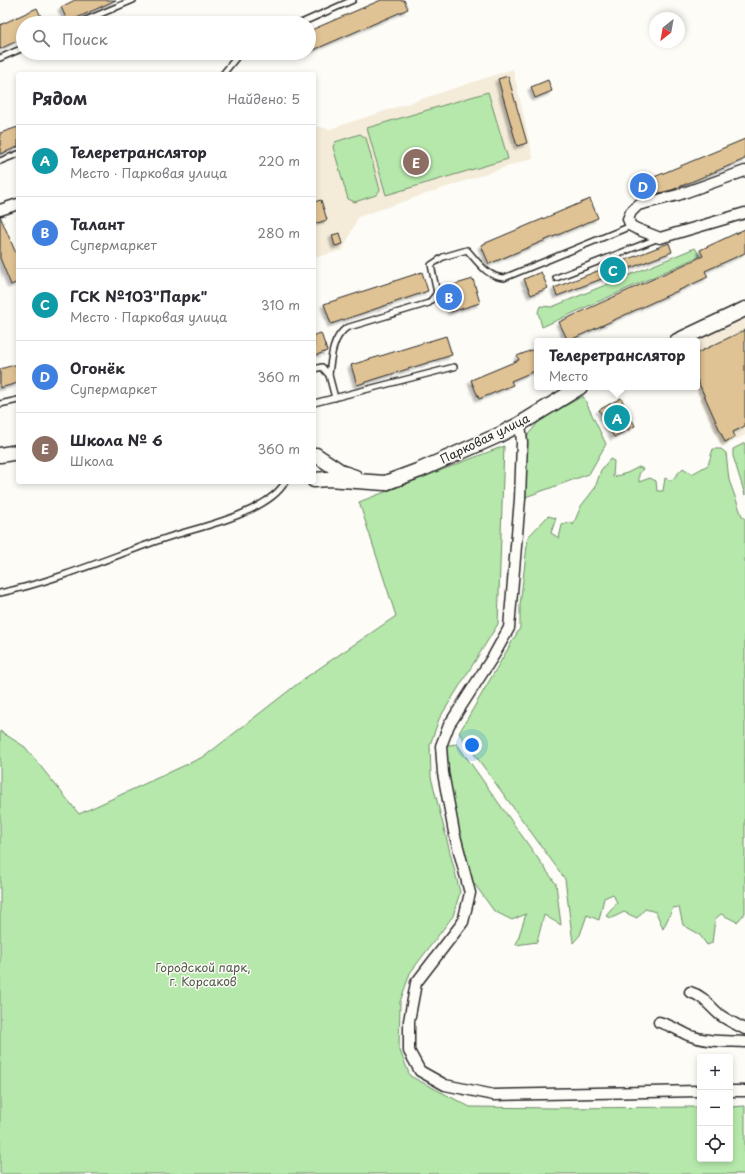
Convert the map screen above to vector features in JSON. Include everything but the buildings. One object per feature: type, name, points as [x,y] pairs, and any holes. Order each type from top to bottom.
[{"type":"street","points":[[745,171],[678,195],[638,205],[631,212],[628,219],[631,226],[660,238],[745,213]]},
{"type":"street","points":[[0,210],[16,205]]},
{"type":"street","points":[[683,338],[745,309]]},
{"type":"street","name":"Парковая улица","points":[[316,479],[385,483],[420,470],[520,424],[575,390]]},
{"type":"street","points":[[520,424],[522,442],[520,499],[509,628],[494,655],[449,725],[441,746],[443,773],[454,832],[470,893],[463,922],[416,983],[409,1021],[409,1051],[420,1071],[445,1085],[494,1095],[697,1092]]},
{"type":"street","points":[[0,455],[16,452]]},
{"type":"street","points":[[316,456],[343,473],[385,483]]},
{"type":"street","points":[[316,456],[320,460],[322,467],[320,473],[316,477]]},
{"type":"street","points":[[690,992],[698,994],[708,1001],[721,1016],[745,1029]]},
{"type":"street","points":[[659,1022],[674,1026],[689,1035],[711,1040],[745,1042]]},
{"type":"street","points":[[733,1091],[745,1091]]},
{"type":"lane","points":[[95,16],[133,0]]},
{"type":"lane","points":[[316,16],[353,0]]},
{"type":"lane","points":[[0,58],[16,51]]},
{"type":"lane","points":[[225,72],[234,60]]},
{"type":"lane","points":[[0,161],[16,155]]},
{"type":"lane","points":[[329,375],[338,334],[346,328],[429,303],[437,293],[430,265],[443,257],[466,250],[486,272],[496,278],[504,278],[631,226]]},
{"type":"lane","points":[[556,278],[660,238]]},
{"type":"lane","points":[[316,368],[322,367],[329,375],[335,398]]},
{"type":"lane","points":[[316,403],[454,367]]},
{"type":"lane","points":[[0,404],[16,400]]},
{"type":"lane","points":[[0,593],[36,585],[160,540],[241,514],[267,499],[282,488],[284,484]]},
{"type":"shaded area","points":[[513,69],[533,158],[358,217],[343,250],[316,257],[316,126],[330,129]]},
{"type":"shaded area","points":[[745,318],[745,435],[722,447],[696,390],[700,390],[700,340]]},
{"type":"green space","points":[[488,92],[508,159],[386,195],[367,128]]},
{"type":"green space","points":[[360,134],[366,138],[380,190],[376,195],[355,202],[348,199],[333,147],[335,142]]},
{"type":"green space","points":[[695,248],[700,256],[542,327],[538,312],[540,306],[552,307]]},
{"type":"green space","points":[[583,396],[606,444],[589,474],[520,499],[522,442],[540,420]]},
{"type":"green space","points":[[745,443],[745,495],[733,456],[733,449]]},
{"type":"green space","name":"Городской парк, г. Корсаков","points":[[504,446],[498,624],[439,719],[430,745],[431,777],[460,892],[453,916],[410,973],[400,1002],[399,1048],[410,1076],[470,1107],[697,1107],[697,1162],[733,1162],[733,1107],[745,1106],[745,1174],[0,1174],[0,731],[25,747],[79,814],[205,756],[305,678],[396,616],[359,502]]},
{"type":"green space","points":[[713,449],[721,449],[726,453],[729,480],[742,516],[745,518],[745,913],[737,922],[721,914],[715,919],[712,943],[707,945],[699,934],[683,925],[679,907],[673,908],[663,929],[656,912],[645,909],[637,918],[624,912],[612,918],[606,916],[617,903],[613,894],[604,898],[599,920],[587,915],[580,935],[573,943],[565,879],[459,733],[520,628],[520,605],[528,537],[548,516],[556,518],[551,533],[559,538],[562,525],[571,522],[573,525],[581,506],[595,488],[601,470],[610,459],[614,461],[613,477],[627,473],[639,467],[643,469],[639,474],[639,482],[650,478],[656,481],[657,491],[663,491],[665,478],[671,481],[683,468],[692,474],[708,465]]},
{"type":"green space","points":[[457,744],[556,884],[561,925],[544,915],[537,942],[516,945],[526,914],[512,920],[494,911],[463,868],[441,746]]},
{"type":"place","name":"Школа № 6","points":[[416,162]]},
{"type":"place","name":"Огонёк","points":[[643,186]]},
{"type":"place","name":"ГСК №103\"Парк\"","points":[[613,270]]},
{"type":"place","name":"Талант","points":[[449,297]]},
{"type":"place","name":"Телеретранслятор","points":[[617,418]]}]
